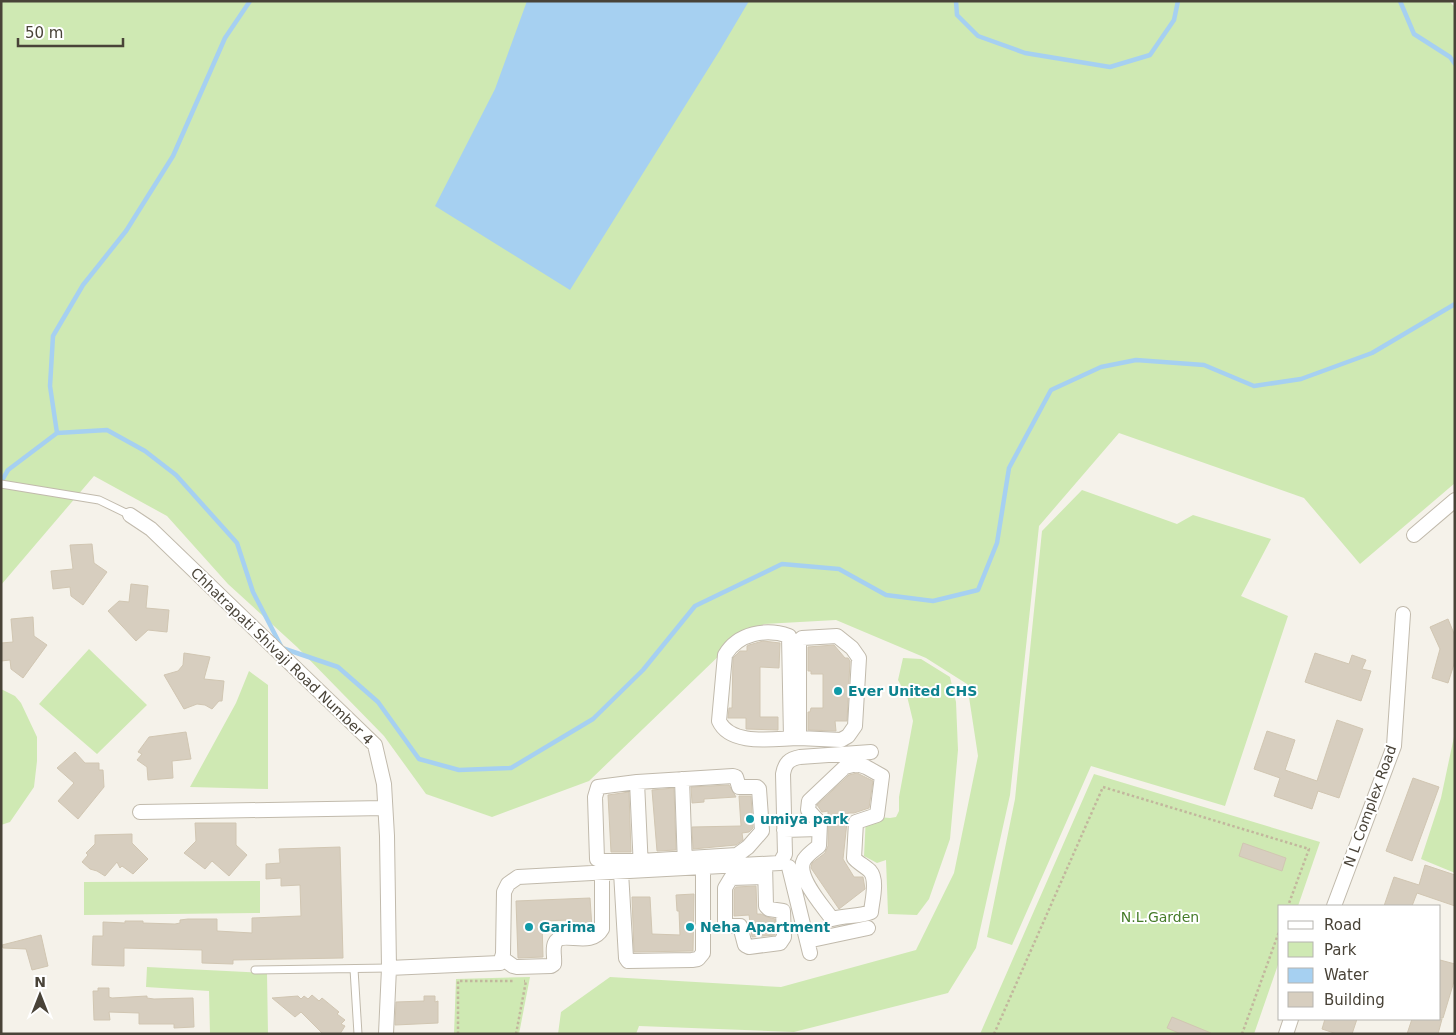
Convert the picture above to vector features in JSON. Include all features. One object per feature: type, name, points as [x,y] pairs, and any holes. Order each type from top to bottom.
[{"type":"street","points":[[1414,535],[1455,500]]},
{"type":"street","name":"Chhatrapati Shivaji Road Number 4","points":[[130,515],[151,529],[375,745],[384,784],[386,808],[389,968],[386,1034]]},
{"type":"street","name":"N L Complex Road","points":[[1334,905],[1394,746],[1403,614]]},
{"type":"street","points":[[795,738],[799,641],[802,638],[837,636],[852,648],[859,658],[855,726],[848,736],[841,740],[795,738],[744,739],[721,727],[719,722],[725,655],[728,650],[747,636],[766,632],[789,636],[795,738],[796,757]]},
{"type":"street","points":[[868,928],[809,947],[791,867],[785,854],[783,774],[784,765],[796,757],[871,752]]},
{"type":"street","points":[[765,871],[766,906],[769,909],[783,911],[784,937],[780,943],[749,947],[745,945],[740,926],[729,926],[725,923],[725,888],[731,878],[765,871],[791,867],[803,861],[819,846],[820,823],[808,810],[809,801],[845,767],[857,764],[882,776],[877,815],[856,822],[854,858],[860,865],[870,871],[874,878],[871,912],[863,916],[846,915],[832,919],[791,867]]},
{"type":"street","points":[[736,777],[739,787],[757,786],[759,789],[762,831],[748,848],[737,855],[685,863],[641,866],[597,859],[596,792],[598,787],[637,782],[736,777]]},
{"type":"street","points":[[682,779],[685,863]]},
{"type":"street","points":[[637,782],[641,866]]},
{"type":"street","points":[[140,812],[386,808]]},
{"type":"street","points":[[784,830],[819,829]]},
{"type":"street","points":[[685,863],[703,868],[765,871]]},
{"type":"street","points":[[389,968],[500,963],[503,954],[504,892],[508,884],[518,877],[621,872],[641,866]]},
{"type":"street","points":[[621,872],[626,958],[628,961],[692,960],[698,959],[704,953],[703,868]]},
{"type":"street","points":[[502,958],[517,967],[551,966],[554,964],[554,944],[557,941],[564,938],[592,939],[598,936],[602,929],[602,873]]},
{"type":"street","points":[[1286,1034],[1291,1020]]},
{"type":"lane","points":[[4,484],[100,500],[130,515]]},
{"type":"lane","points":[[256,970],[389,968]]},
{"type":"lane","points":[[354,969],[358,1034]]},
{"type":"path","points":[[994,1034],[1103,788],[1309,849],[1288,905]]},
{"type":"path","points":[[1242,1034],[1278,935]]},
{"type":"path","points":[[458,1034],[458,981],[526,981],[516,1034]]},
{"type":"green space","points":[[1,1],[1449,1],[1455,7],[1455,483],[1360,564],[1304,498],[1119,433],[1039,526],[1010,795],[976,948],[948,993],[794,1032],[639,1026],[636,1034],[558,1034],[561,1012],[610,977],[781,987],[916,950],[954,873],[978,756],[967,684],[926,658],[836,620],[764,624],[726,649],[589,781],[492,817],[426,794],[384,736],[297,647],[228,584],[167,516],[94,476],[1,585]]},
{"type":"green space","points":[[1082,490],[1177,524],[1193,515],[1271,539],[1241,596],[1288,616],[1225,806],[1091,766],[1012,945],[987,937],[1015,799],[1042,531]]},
{"type":"green space","points":[[89,649],[147,705],[97,754],[39,704]]},
{"type":"green space","points":[[903,658],[921,659],[950,677],[956,702],[958,750],[950,839],[929,899],[917,915],[888,914],[886,860],[877,863],[864,856],[866,816],[890,818],[896,817],[899,811],[899,797],[913,721],[907,696],[898,680]]},
{"type":"green space","points":[[249,671],[268,685],[268,789],[190,787],[236,703]]},
{"type":"green space","points":[[1,689],[15,696],[21,703],[37,737],[37,761],[34,787],[10,822],[1,825]]},
{"type":"green space","points":[[1455,732],[1455,873],[1421,859],[1441,798]]},
{"type":"green space","name":"N.L.Garden","points":[[1094,774],[1320,842],[1298,905],[1278,905],[1278,965],[1254,1034],[980,1034]]},
{"type":"green space","points":[[260,881],[260,913],[84,915],[84,882]]},
{"type":"green space","points":[[147,967],[267,973],[268,1034],[210,1034],[209,991],[146,987]]},
{"type":"green space","points":[[530,977],[519,1034],[454,1034],[456,979]]},
{"type":"water","points":[[527,1],[749,1],[570,290],[435,206],[495,89]]},
{"type":"building","points":[[92,544],[94,563],[107,572],[83,605],[71,596],[70,587],[53,589],[51,571],[73,569],[70,545]]},
{"type":"building","points":[[131,584],[148,586],[146,608],[169,610],[167,632],[148,630],[136,641],[108,611],[119,601],[129,602]]},
{"type":"building","points":[[33,617],[34,636],[47,645],[23,678],[11,669],[10,660],[1,661],[1,643],[13,642],[11,619]]},
{"type":"building","points":[[1448,619],[1455,636],[1455,661],[1448,683],[1432,678],[1440,649],[1430,627]]},
{"type":"building","points":[[763,641],[780,643],[779,668],[760,667],[760,717],[778,717],[778,730],[746,729],[746,718],[728,718],[729,708],[732,708],[733,658],[740,651],[747,651],[747,646]]},
{"type":"building","name":"Ever United CHS","points":[[834,645],[850,661],[847,721],[835,721],[836,731],[808,730],[808,712],[810,712],[811,708],[823,708],[823,674],[811,674],[811,671],[808,671],[808,647]]},
{"type":"building","points":[[184,653],[210,657],[204,679],[224,681],[222,701],[219,701],[212,709],[205,705],[197,704],[184,709],[164,675],[178,671],[183,665]]},
{"type":"building","points":[[1315,653],[1349,664],[1352,655],[1366,660],[1362,669],[1371,671],[1361,701],[1305,682]]},
{"type":"building","points":[[1337,720],[1363,729],[1339,798],[1318,791],[1312,809],[1274,796],[1280,778],[1254,769],[1267,731],[1295,740],[1285,770],[1317,781]]},
{"type":"building","points":[[186,732],[191,759],[172,761],[173,778],[148,780],[147,767],[137,760],[142,754],[138,752],[149,737]]},
{"type":"building","points":[[75,752],[85,763],[99,763],[99,770],[103,770],[104,787],[78,819],[58,801],[74,783],[57,768]]},
{"type":"building","points":[[857,773],[873,781],[869,808],[848,813],[843,859],[854,877],[863,877],[865,889],[839,909],[811,868],[812,863],[825,853],[828,846],[828,811],[822,812],[817,805],[849,775]]},
{"type":"building","points":[[1413,778],[1439,787],[1412,861],[1386,851]]},
{"type":"building","points":[[729,785],[736,797],[704,799],[704,802],[692,803],[691,787]]},
{"type":"building","points":[[674,788],[676,850],[657,851],[652,790]]},
{"type":"building","points":[[629,792],[631,852],[611,852],[608,795]]},
{"type":"building","points":[[739,796],[751,796],[753,828],[749,832],[742,833],[743,840],[736,845],[693,849],[692,827],[741,826]]},
{"type":"building","points":[[195,823],[236,823],[236,845],[247,855],[229,876],[212,861],[205,869],[184,853],[196,841]]},
{"type":"building","points":[[132,834],[132,843],[148,859],[133,874],[122,866],[120,868],[117,862],[105,876],[90,869],[82,862],[88,855],[86,853],[95,844],[95,835]]},
{"type":"building","points":[[1243,843],[1286,858],[1282,871],[1239,856]]},
{"type":"building","points":[[340,847],[343,958],[233,960],[233,964],[202,963],[202,950],[124,948],[124,966],[92,965],[93,936],[103,936],[103,922],[125,923],[125,921],[143,921],[143,923],[175,924],[180,923],[180,920],[188,919],[217,919],[217,931],[252,933],[252,918],[301,916],[300,885],[281,886],[281,878],[266,879],[266,864],[280,863],[279,849]]},
{"type":"building","points":[[1425,865],[1455,875],[1455,906],[1417,893],[1412,905],[1384,905],[1394,877],[1419,885]]},
{"type":"building","points":[[756,886],[757,914],[775,919],[775,935],[752,937],[749,915],[734,916],[734,890],[736,887]]},
{"type":"building","name":"Neha Apartment","points":[[694,894],[693,951],[634,952],[632,897],[650,897],[652,934],[680,935],[676,895]]},
{"type":"building","name":"Garima","points":[[590,898],[592,928],[584,930],[571,929],[570,920],[542,921],[543,957],[518,958],[516,901]]},
{"type":"building","points":[[41,935],[48,966],[32,970],[26,949],[3,948],[2,945]]},
{"type":"building","points":[[1441,960],[1455,964],[1455,978],[1443,1018],[1441,1018]]},
{"type":"building","points":[[98,988],[109,988],[109,997],[112,998],[147,996],[147,998],[154,999],[193,998],[194,1027],[174,1028],[174,1024],[139,1024],[139,1013],[109,1012],[110,1020],[94,1020],[93,991],[98,991]]},
{"type":"building","points":[[312,995],[319,1001],[322,998],[339,1012],[337,1014],[345,1020],[341,1024],[345,1026],[340,1034],[323,1034],[301,1012],[295,1017],[272,998],[298,996],[301,999],[304,996],[308,999]]},
{"type":"building","points":[[424,996],[435,996],[435,1002],[438,1001],[438,1023],[395,1025],[396,1002],[424,1001]]},
{"type":"building","points":[[1172,1017],[1211,1034],[1181,1034],[1167,1028]]},
{"type":"building","points":[[1442,1019],[1438,1034],[1407,1034],[1412,1020]]},
{"type":"building","points":[[1325,1020],[1357,1020],[1352,1034],[1337,1034],[1322,1029]]},
{"type":"waterway","points":[[1,482],[8,470],[57,433],[50,386],[53,336],[83,285],[126,231],[173,156],[225,38],[250,1]]},
{"type":"waterway","points":[[956,1],[957,15],[978,36],[1025,53],[1110,67],[1150,55],[1174,20],[1178,1]]},
{"type":"waterway","points":[[1400,1],[1414,34],[1450,57],[1455,64]]},
{"type":"waterway","points":[[57,433],[107,430],[145,451],[176,475],[237,543],[253,592],[282,648],[338,667],[378,702],[419,759],[459,770],[511,768],[593,719],[643,670],[695,606],[782,564],[839,569],[886,595],[933,601],[978,590],[997,543],[1009,468],[1051,390],[1101,367],[1136,360],[1204,365],[1254,386],[1301,379],[1372,353],[1455,304]]},
{"type":"place","name":"Ever United CHS","points":[[838,691]]},
{"type":"place","name":"umiya park","points":[[750,819]]},
{"type":"place","name":"Garima","points":[[529,927]]},
{"type":"place","name":"Neha Apartment","points":[[690,927]]}]
